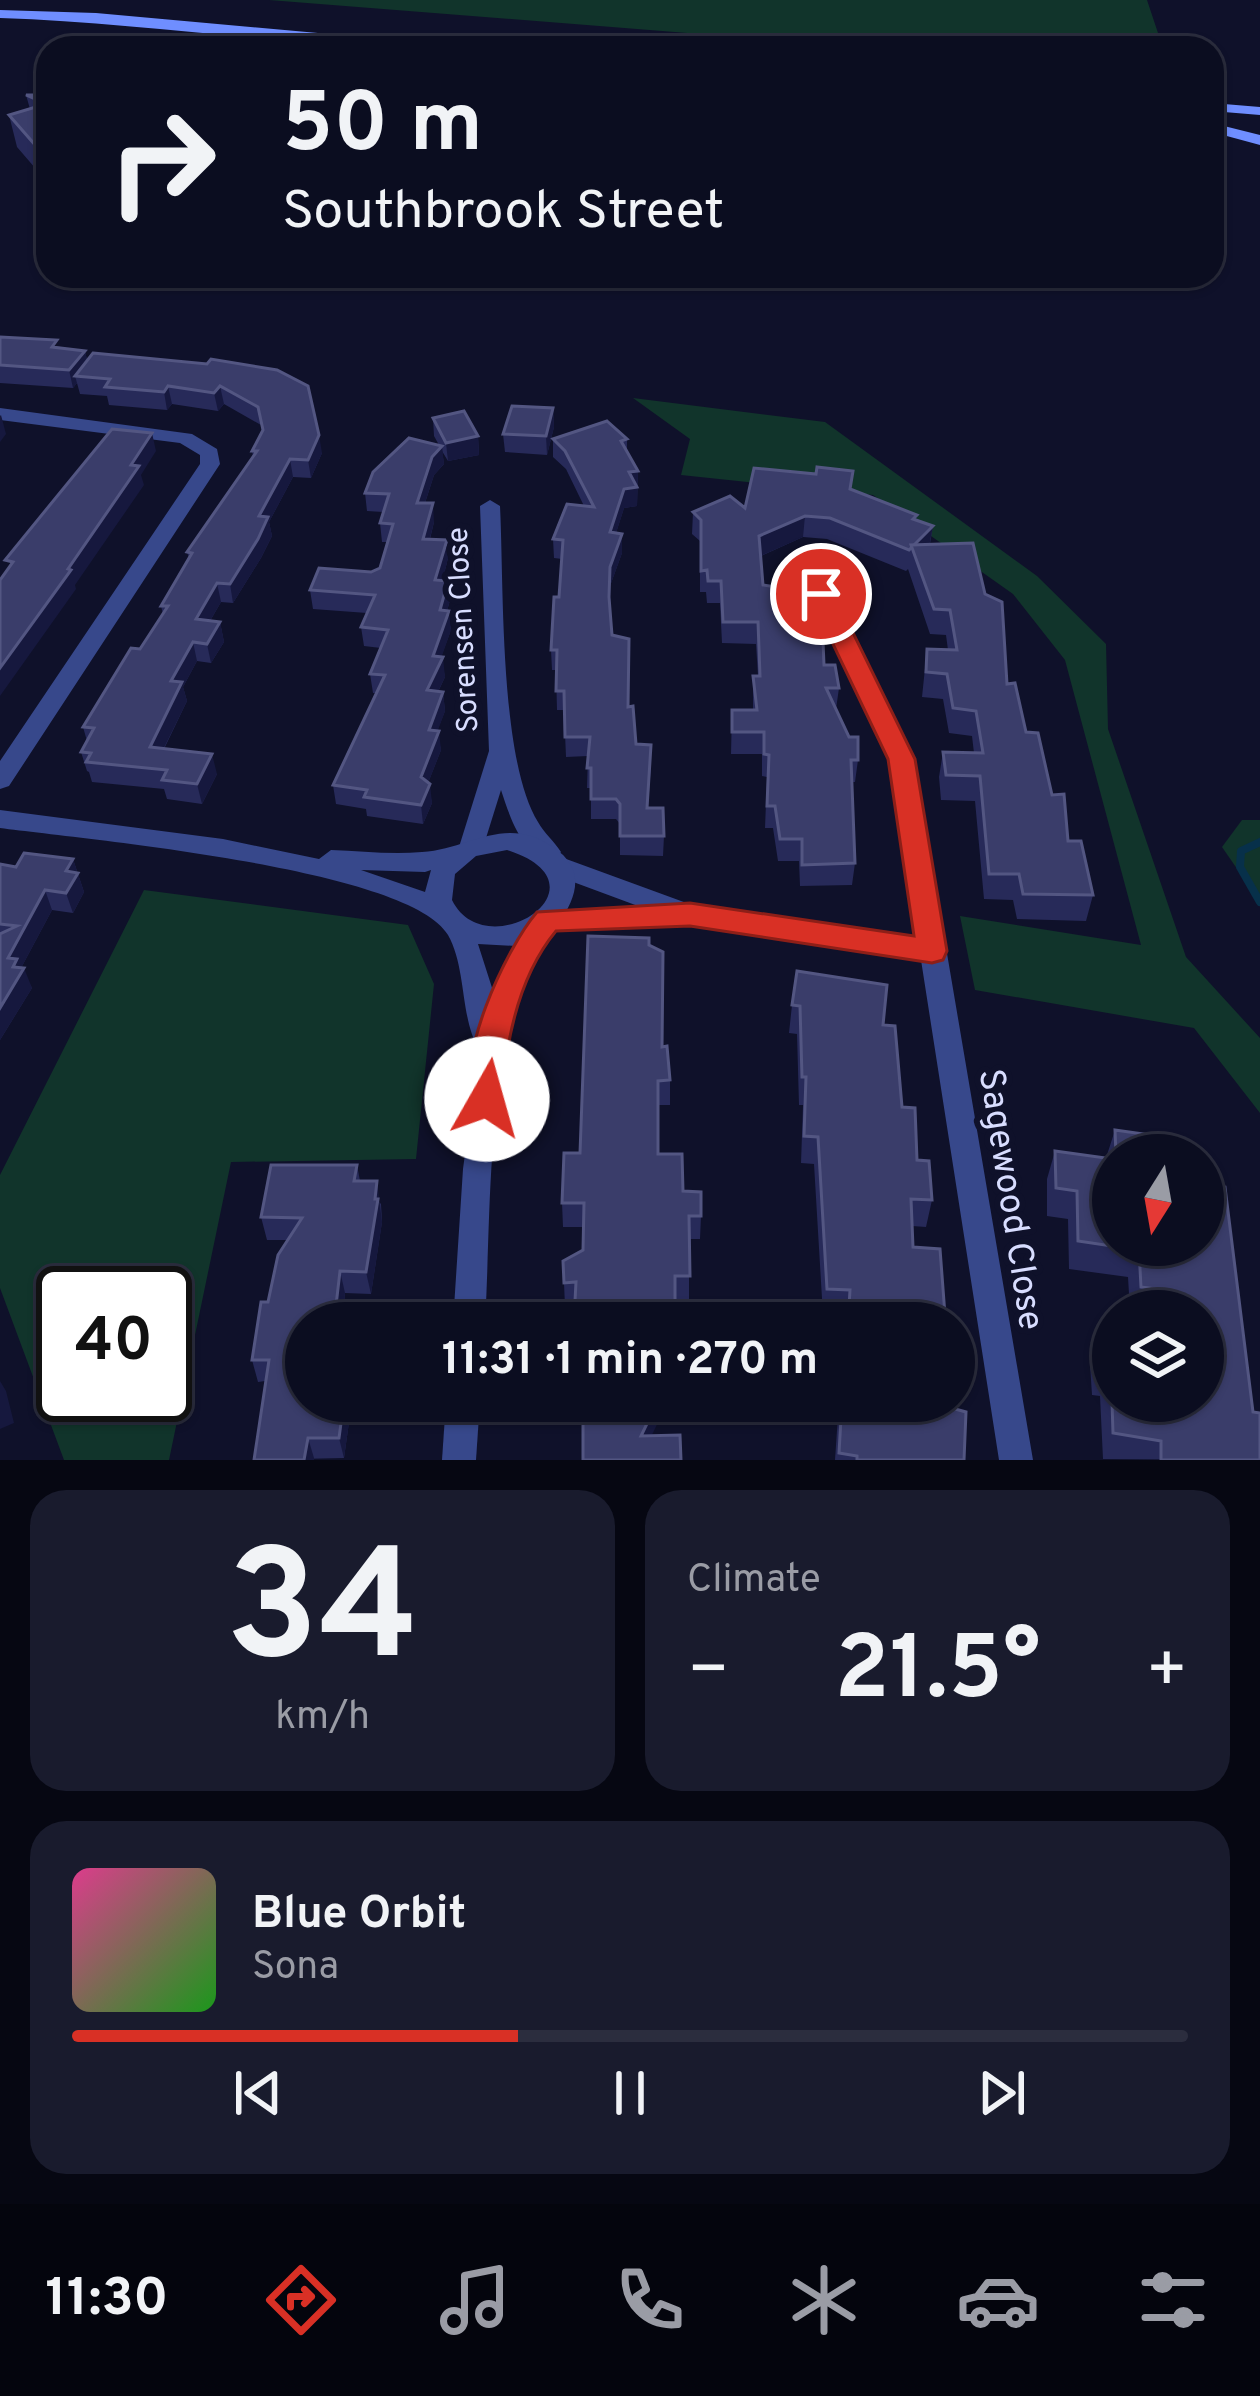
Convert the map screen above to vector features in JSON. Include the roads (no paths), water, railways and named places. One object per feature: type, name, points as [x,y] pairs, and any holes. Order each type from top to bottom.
[{"type":"main road","points":[[0,5],[138,16],[244,33]]},
{"type":"main road","points":[[0,14],[96,17],[283,36]]},
{"type":"main road","points":[[0,25],[136,36]]},
{"type":"main road","points":[[1224,108],[1260,111]]},
{"type":"main road","points":[[1224,125],[1260,126]]},
{"type":"main road","points":[[1224,129],[1260,140]]},
{"type":"street","points":[[0,414],[185,438],[210,453],[210,464],[0,779]]},
{"type":"street","name":"Sorensen Close","points":[[490,506],[501,751],[525,824],[553,859]]},
{"type":"street","name":"Sagewood Close","points":[[821,594],[902,759],[1016,1460]]},
{"type":"street","name":"Sorensen Close","points":[[465,850],[501,751]]},
{"type":"street","points":[[0,819],[287,859],[384,884],[479,935],[510,937],[546,921],[690,914],[932,951]]},
{"type":"street","points":[[287,859],[425,862],[507,841],[690,914]]},
{"type":"street","points":[[465,850],[439,879],[435,892],[478,980],[490,1054]]},
{"type":"street","points":[[471,1302],[490,1054],[509,981],[565,899],[563,874],[553,859]]},
{"type":"street","points":[[459,1460],[462,1422]]},
{"type":"waterway","points":[[1260,842],[1241,851],[1240,867],[1260,902]]}]
